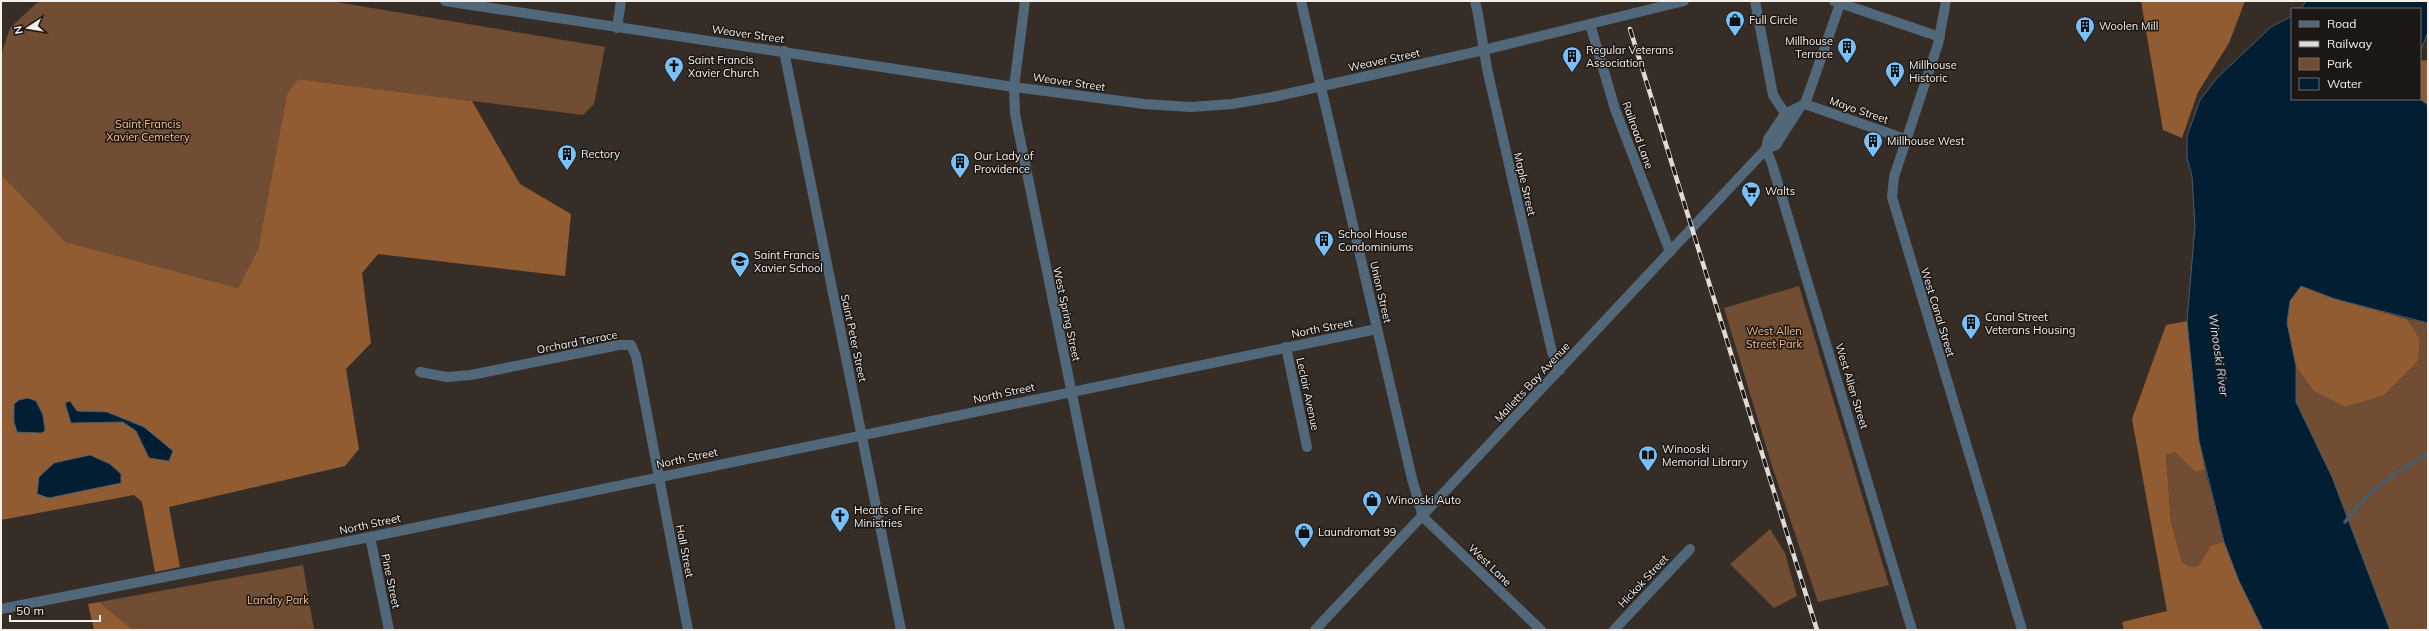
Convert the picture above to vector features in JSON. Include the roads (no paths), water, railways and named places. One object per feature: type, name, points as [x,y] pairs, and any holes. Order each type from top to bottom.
[{"type":"street","name":"Weaver Street","points":[[445,1],[1014,87],[1144,104],[1190,106],[1232,104],[1321,86],[1484,50],[1684,1]]},
{"type":"street","points":[[617,28],[621,1]]},
{"type":"street","name":"West Spring Street","points":[[1025,1],[1014,87],[1014,114],[1120,630]]},
{"type":"street","name":"Union Street","points":[[1301,1],[1415,492],[1423,516]]},
{"type":"street","name":"Maple Street","points":[[1475,1],[1484,50],[1548,337],[1554,360],[1560,370]]},
{"type":"street","points":[[1755,1],[1773,95],[1792,123]]},
{"type":"street","name":"West Canal Street","points":[[1946,1],[1940,37],[1905,139],[1892,184],[1894,206],[2022,630]]},
{"type":"street","points":[[1839,2],[1940,37]]},
{"type":"street","name":"Malletts Bay Avenue","points":[[1315,630],[1766,149],[1776,145],[1802,107],[1839,2]]},
{"type":"street","name":"Railroad Lane","points":[[1590,24],[1615,109],[1670,252]]},
{"type":"street","name":"Saint Peter Street","points":[[784,52],[901,630]]},
{"type":"street","points":[[1785,114],[1802,107]]},
{"type":"street","name":"Mayo Street","points":[[1802,107],[1905,139]]},
{"type":"street","name":"Malletts Bay Avenue","points":[[1766,149],[1768,139],[1785,114]]},
{"type":"street","name":"West Allen Street","points":[[1766,149],[1772,164],[1912,630]]},
{"type":"street","name":"North Street","points":[[1,609],[370,537],[861,434],[1377,329]]},
{"type":"street","name":"Orchard Terrace","points":[[420,372],[447,377],[471,375],[619,345],[630,345],[636,356],[658,476]]},
{"type":"street","name":"Leclair Avenue","points":[[1286,347],[1308,446]]},
{"type":"street","name":"Hall Street","points":[[658,476],[688,630]]},
{"type":"street","name":"West Lane","points":[[1423,516],[1541,630]]},
{"type":"street","name":"Pine Street","points":[[370,537],[389,630]]},
{"type":"street","name":"Hickok Street","points":[[1614,630],[1690,549]]},
{"type":"water","points":[[2306,1],[2428,1],[2428,32],[2421,50],[2421,8],[2302,8]]},
{"type":"water","name":"Winooski River","points":[[2291,17],[2291,100],[2421,100],[2428,105],[2428,323],[2335,299],[2301,286],[2290,301],[2287,323],[2296,366],[2296,402],[2332,477],[2390,630],[2263,630],[2239,581],[2224,542],[2199,441],[2187,321],[2195,226],[2192,176],[2187,158],[2187,136],[2200,100],[2217,78],[2271,27]]},
{"type":"water","points":[[28,398],[36,401],[43,415],[45,431],[41,433],[17,432],[14,422],[14,404],[19,400]]},
{"type":"water","points":[[70,401],[77,411],[107,412],[144,427],[173,451],[169,461],[149,458],[136,431],[123,422],[71,423],[65,403]]},
{"type":"water","points":[[90,455],[110,464],[121,474],[121,483],[49,498],[37,494],[39,477],[54,463]]},
{"type":"waterway","points":[[2345,522],[2363,500],[2382,483],[2403,468],[2428,454]]},
{"type":"railway","points":[[1630,29],[1817,630]]},
{"type":"place","name":"Full Circle","points":[[1735,37]]},
{"type":"place","name":"Woolen Mill","points":[[2085,43]]},
{"type":"place","name":"Millhouse Terrace","points":[[1847,64]]},
{"type":"place","name":"Regular Veterans Association","points":[[1572,73]]},
{"type":"place","name":"Saint Francis Xavier Church","points":[[674,83]]},
{"type":"place","name":"Millhouse Historic","points":[[1895,88]]},
{"type":"place","name":"Millhouse West","points":[[1873,158]]},
{"type":"place","name":"Rectory","points":[[567,171]]},
{"type":"place","name":"Our Lady of Providence","points":[[960,179]]},
{"type":"place","name":"Walts","points":[[1751,208]]},
{"type":"place","name":"School House Condominiums","points":[[1324,257]]},
{"type":"place","name":"Saint Francis Xavier School","points":[[740,278]]},
{"type":"place","name":"Canal Street Veterans Housing","points":[[1971,340]]},
{"type":"place","name":"Winooski Memorial Library","points":[[1648,472]]},
{"type":"place","name":"Winooski Auto","points":[[1372,517]]},
{"type":"place","name":"Hearts of Fire Ministries","points":[[840,533]]},
{"type":"place","name":"Laundromat 99","points":[[1304,549]]},
{"type":"park label","name":"Saint Francis Xavier Cemetery","points":[[148,130]]},
{"type":"park label","name":"West Allen Street Park","points":[[1774,337]]},
{"type":"park label","name":"Landry Park","points":[[278,600]]}]
